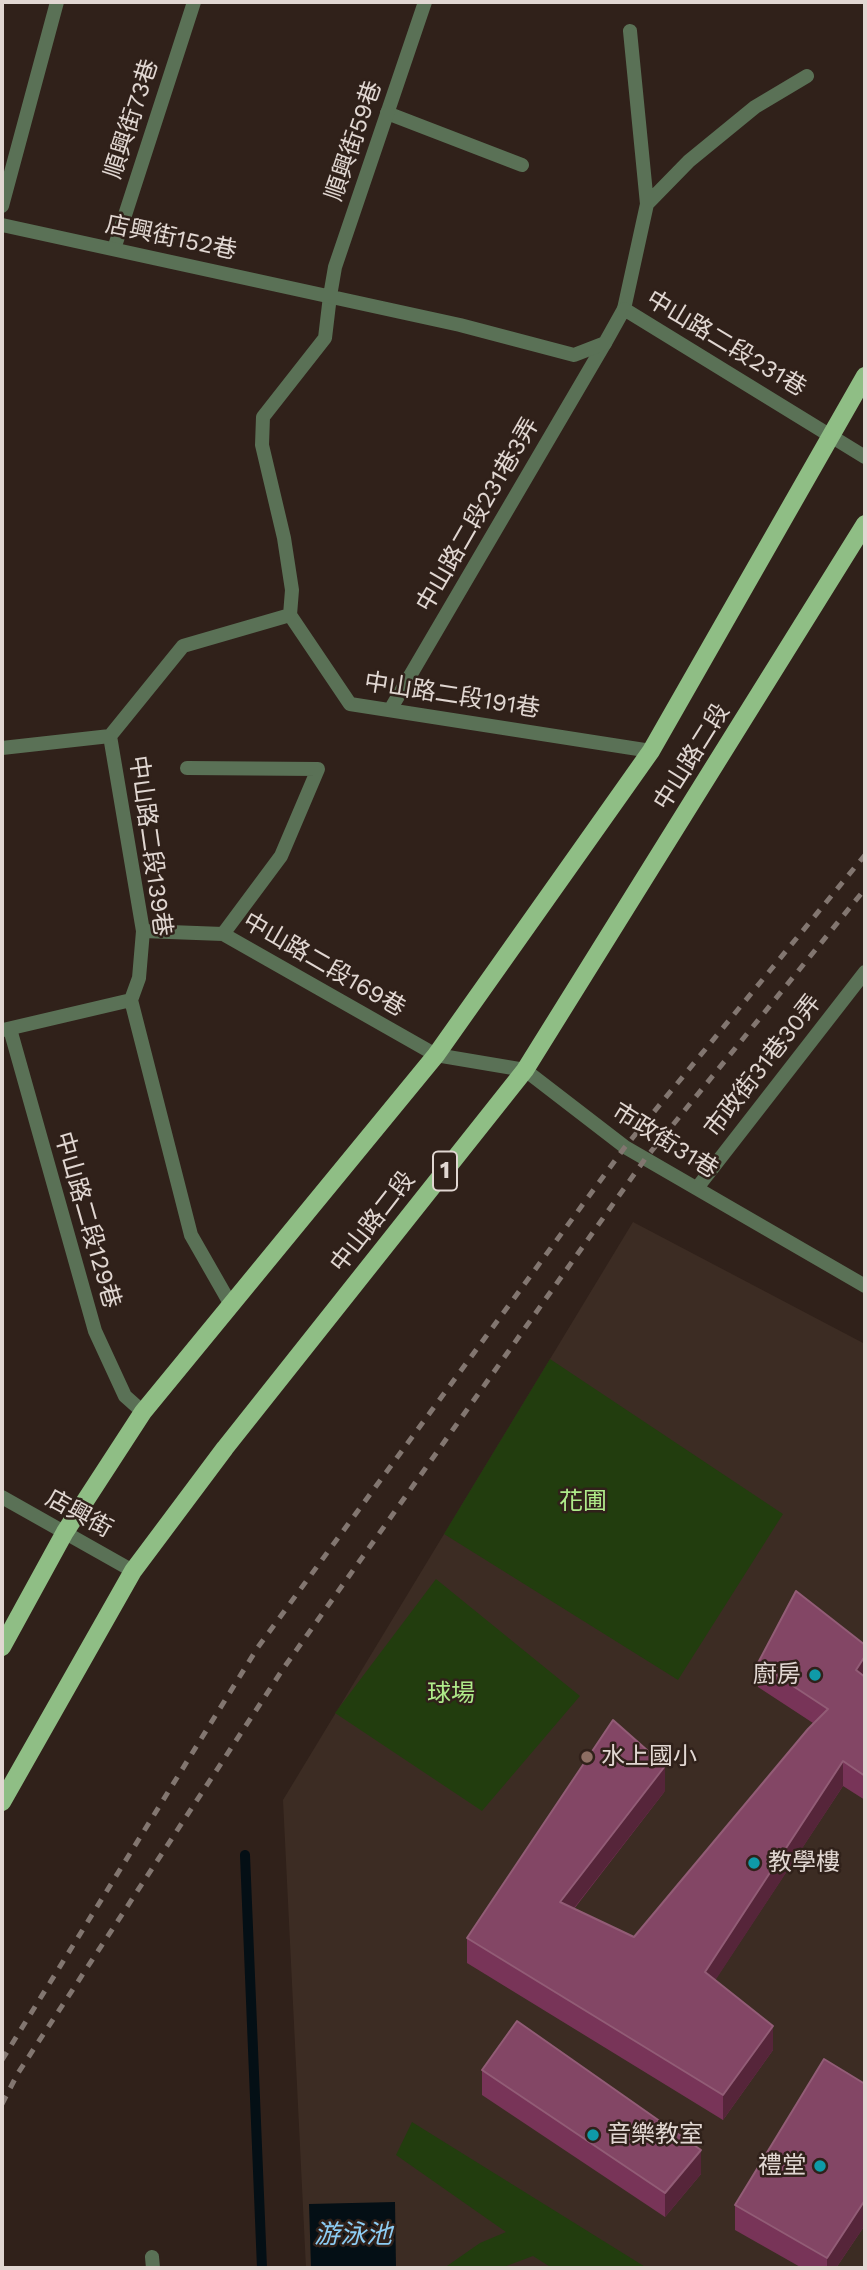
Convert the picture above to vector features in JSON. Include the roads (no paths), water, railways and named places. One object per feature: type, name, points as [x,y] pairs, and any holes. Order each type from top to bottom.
[{"type":"main road","name":"中山路二段","points":[[2,1647],[65,1532],[143,1412],[436,1055],[651,751],[865,376]]},
{"type":"main road","name":"中山路二段","points":[[2,1802],[133,1571],[225,1448],[525,1070],[865,524]]},
{"type":"street","points":[[2,206],[57,2]]},
{"type":"street","name":"順興街73巷","points":[[114,249],[194,2]]},
{"type":"street","name":"順興街59巷","points":[[330,296],[335,267],[425,2]]},
{"type":"street","points":[[624,309],[647,204],[630,31]]},
{"type":"street","points":[[647,204],[689,161],[754,107],[807,76]]},
{"type":"street","points":[[387,113],[522,165]]},
{"type":"street","name":"店興街152巷","points":[[2,225],[330,296]]},
{"type":"street","points":[[290,615],[292,590],[284,538],[262,446],[263,417],[326,338],[330,296],[574,355],[605,343]]},
{"type":"street","name":"中山路二段231巷","points":[[605,343],[624,309],[865,457]]},
{"type":"street","name":"中山路二段231巷3弄","points":[[390,710],[605,343]]},
{"type":"street","name":"中山路二段191巷","points":[[290,615],[350,704],[651,751]]},
{"type":"street","name":"中山路二段139巷","points":[[230,1306],[191,1235],[131,1000],[139,978],[143,931],[110,736],[183,646],[290,615]]},
{"type":"street","points":[[2,748],[110,736]]},
{"type":"street","points":[[187,768],[318,769],[281,856],[223,934]]},
{"type":"street","name":"中山路二段169巷","points":[[143,931],[223,934],[436,1055]]},
{"type":"street","name":"市政街31巷30弄","points":[[697,1188],[865,972]]},
{"type":"street","points":[[6,1029],[131,1000]]},
{"type":"street","name":"中山路二段129巷","points":[[6,1029],[95,1331],[125,1396],[143,1412]]},
{"type":"street","name":"市政街31巷","points":[[436,1055],[525,1070],[625,1147],[865,1286]]},
{"type":"street","name":"店興街","points":[[2,1497],[133,1571]]},
{"type":"water","name":"游泳池","points":[[395,2202],[396,2268],[311,2268],[309,2204]]},
{"type":"waterway","points":[[245,1855],[262,2268]]},
{"type":"railway","points":[[2,2060],[258,1647],[625,1147],[865,855]]},
{"type":"railway","points":[[2,2104],[18,2073],[283,1669],[645,1159],[865,889]]},
{"type":"place","name":"廚房","points":[[815,1675]]},
{"type":"place","name":"水上國小","points":[[587,1757]]},
{"type":"place","name":"教學樓","points":[[754,1863]]},
{"type":"place","name":"音樂教室","points":[[593,2135]]},
{"type":"place","name":"禮堂","points":[[820,2166]]},
{"type":"park label","name":"花圃","points":[[583,1502]]},
{"type":"park label","name":"球場","points":[[451,1694]]}]
